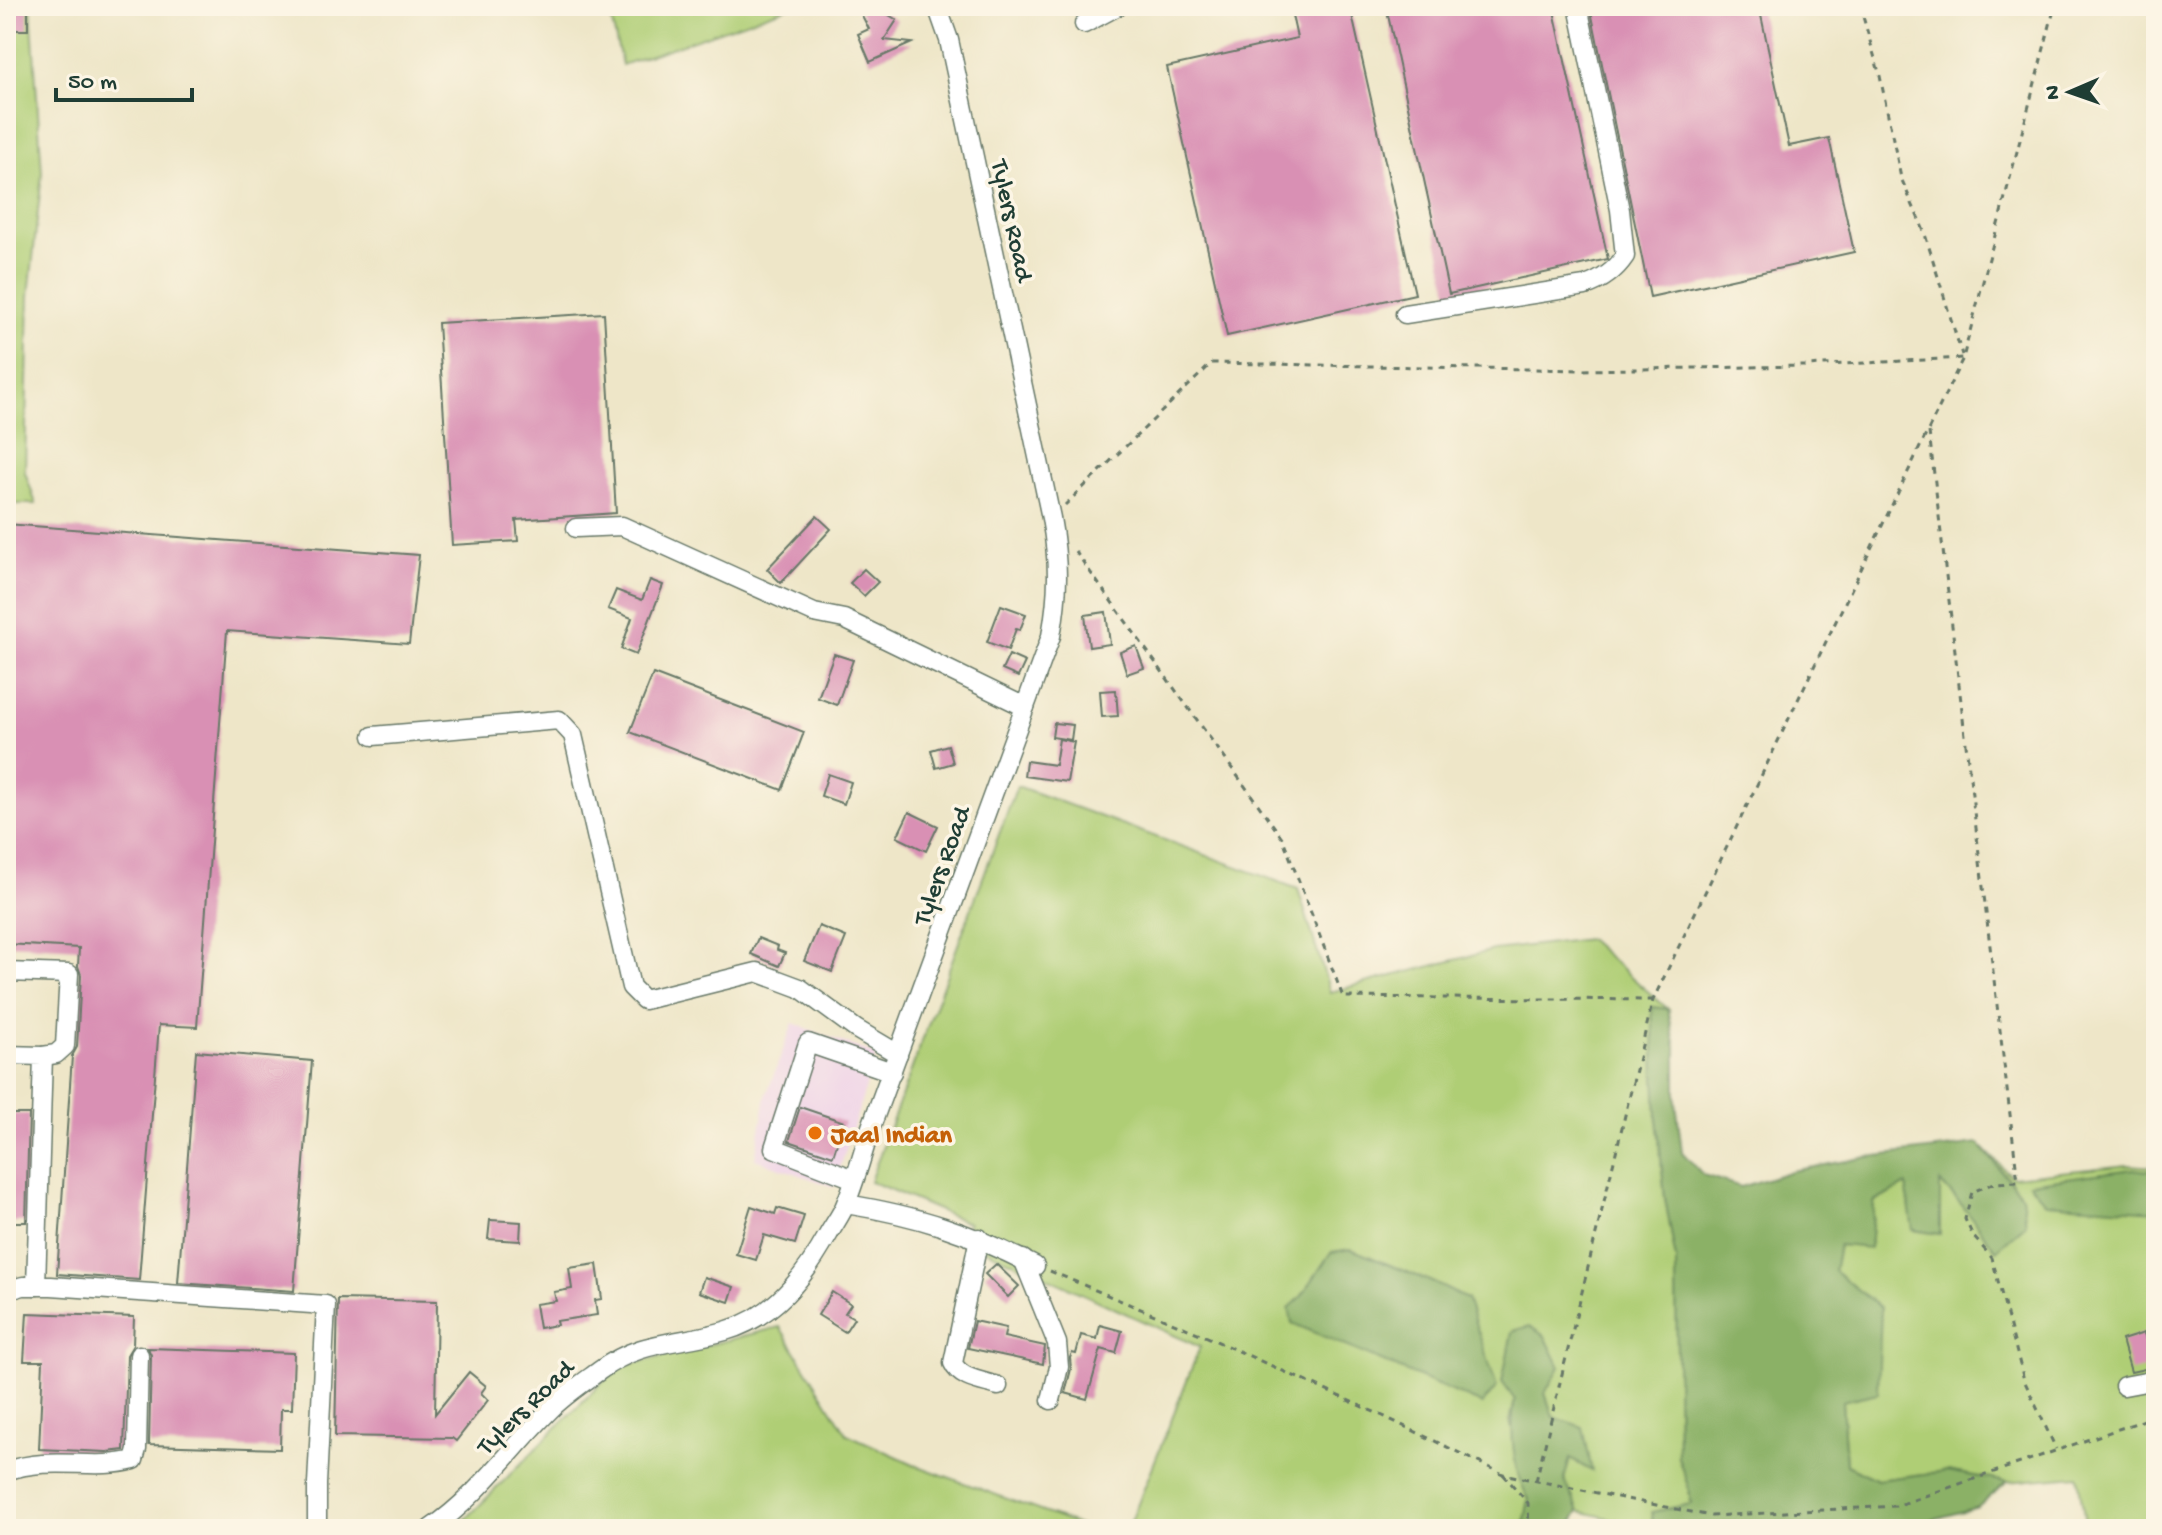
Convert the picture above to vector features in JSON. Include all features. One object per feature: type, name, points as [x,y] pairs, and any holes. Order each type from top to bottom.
[{"type":"street","name":"Tylers Road","points":[[430,1529],[446,1519],[556,1404],[626,1353],[654,1344],[727,1331],[762,1316],[783,1298],[813,1262],[846,1204],[1051,636],[1058,599],[1058,561],[1051,518],[949,40],[937,6]]},
{"type":"street","points":[[1084,24],[1118,6]]},
{"type":"street","points":[[1405,314],[1585,286],[1599,282],[1625,256],[1620,210],[1578,6]]},
{"type":"street","points":[[576,528],[622,526],[814,613],[844,619],[1025,707]]},
{"type":"street","points":[[373,736],[559,720],[573,735],[631,987],[644,1000],[757,972],[800,988],[856,1029],[895,1063]]},
{"type":"street","points":[[6,972],[69,974],[65,1046],[56,1054],[43,1056],[6,1055]]},
{"type":"street","points":[[854,1179],[774,1148],[808,1043],[895,1063]]},
{"type":"street","points":[[36,1286],[43,1056]]},
{"type":"street","points":[[846,1204],[928,1220],[979,1238],[1029,1262],[1057,1343],[1059,1367],[1051,1400]]},
{"type":"street","points":[[979,1238],[953,1363],[963,1375],[998,1386]]},
{"type":"street","points":[[6,1291],[36,1286],[326,1305],[317,1529]]},
{"type":"street","points":[[6,1471],[26,1464],[58,1461],[122,1463],[134,1460],[137,1449],[139,1355]]},
{"type":"street","points":[[2124,1386],[2156,1380]]},
{"type":"path","points":[[1860,6],[1880,76],[1901,178],[1924,231],[1963,358]]},
{"type":"path","points":[[1536,1481],[1653,1000],[1963,358],[2055,6]]},
{"type":"path","points":[[1051,518],[1212,363],[1582,370],[1805,366],[1963,358]]},
{"type":"path","points":[[1928,430],[2018,1182],[1994,1183],[1972,1192],[1965,1219],[1973,1236],[1992,1258],[2024,1380],[2056,1449]]},
{"type":"path","points":[[1070,544],[1283,839],[1343,997],[1653,1000]]},
{"type":"path","points":[[1029,1262],[1232,1348],[1503,1474],[1711,1516],[1896,1506],[2156,1416]]},
{"type":"path","points":[[1503,1474],[1528,1503],[1529,1529]]},
{"type":"path","points":[[2090,1529],[2147,1521],[2154,1519],[2156,1513]]},
{"type":"path","points":[[2144,1529],[2147,1521]]},
{"type":"shaded area","points":[[793,1023],[876,1055],[834,1187],[755,1159],[766,1096]]},
{"type":"green space","points":[[6,6],[31,6],[42,173],[29,296],[25,472],[36,504],[6,504]]},
{"type":"green space","points":[[608,6],[791,6],[622,65]]},
{"type":"green space","points":[[1017,786],[1298,889],[1330,992],[1494,950],[1588,939],[1668,1009],[1653,1007],[1657,1117],[1665,1198],[1676,1260],[1678,1457],[1691,1504],[1652,1512],[1653,1529],[1579,1511],[1564,1479],[1570,1459],[1591,1470],[1553,1417],[1545,1393],[1515,1400],[1510,1421],[1529,1499],[1524,1529],[1128,1529],[1200,1347],[966,1241],[968,1223],[870,1181]]},
{"type":"green space","points":[[1652,1007],[1668,1009],[1676,1047],[1676,1102],[1682,1152],[1703,1175],[1741,1187],[1792,1171],[1868,1157],[1979,1144],[2022,1196],[2026,1224],[1996,1250],[1940,1182],[1940,1234],[1913,1230],[1906,1185],[1874,1202],[1870,1248],[1839,1245],[1834,1271],[1881,1308],[1878,1393],[1842,1401],[1846,1465],[1877,1480],[1947,1471],[2007,1482],[1978,1507],[1897,1529],[1653,1529],[1652,1512],[1691,1504],[1678,1457],[1676,1260],[1665,1198],[1657,1118]]},
{"type":"green space","points":[[1979,1144],[2012,1177],[2128,1165],[2156,1167],[2156,1529],[2086,1529],[2078,1476],[2007,1482],[1947,1471],[1877,1480],[1846,1465],[1834,1271],[1839,1245],[1870,1247],[1874,1202],[1907,1184],[1914,1230],[1940,1234],[1940,1181],[1961,1204],[2022,1196]]},
{"type":"green space","points":[[2133,1169],[2156,1172],[2156,1211],[2046,1203],[2029,1183]]},
{"type":"green space","points":[[1351,1249],[1467,1299],[1497,1387],[1482,1404],[1292,1323],[1289,1308],[1301,1297],[1331,1252]]},
{"type":"green space","points":[[1529,1326],[1545,1336],[1560,1367],[1545,1393],[1553,1417],[1583,1427],[1592,1471],[1570,1459],[1564,1479],[1579,1511],[1568,1529],[1523,1529],[1529,1499],[1519,1478],[1514,1451],[1512,1424],[1515,1400],[1502,1382],[1512,1331]]},
{"type":"green space","points":[[780,1327],[847,1434],[918,1466],[1089,1529],[456,1529],[616,1368]]},
{"type":"building","points":[[12,6],[28,6],[28,30],[12,30]]},
{"type":"building","points":[[857,6],[874,6],[897,20],[884,40],[912,43],[870,62],[858,34],[869,29]]},
{"type":"building","points":[[1290,6],[1350,6],[1415,294],[1227,336],[1167,67],[1297,38]]},
{"type":"building","points":[[1386,6],[1553,6],[1608,259],[1449,294]]},
{"type":"building","points":[[1590,6],[1759,6],[1789,146],[1829,138],[1854,252],[1650,297]]},
{"type":"building","points":[[604,313],[616,513],[516,520],[518,541],[452,545],[438,323]]},
{"type":"building","points":[[817,516],[831,529],[781,583],[767,569]]},
{"type":"building","points":[[6,524],[419,555],[409,644],[227,631],[197,1027],[159,1025],[139,1280],[57,1274],[72,1056],[77,1047],[81,975],[79,948],[6,944]]},
{"type":"building","points":[[864,569],[878,582],[864,596],[850,583]]},
{"type":"building","points":[[650,580],[663,585],[636,655],[621,649],[632,618],[608,609],[616,590],[642,600]]},
{"type":"building","points":[[1001,605],[1026,614],[1008,650],[987,642]]},
{"type":"building","points":[[1106,612],[1110,644],[1089,647],[1085,615]]},
{"type":"building","points":[[1136,646],[1144,668],[1127,674],[1120,652]]},
{"type":"building","points":[[834,654],[853,660],[837,705],[818,698]]},
{"type":"building","points":[[1009,655],[1025,662],[1018,677],[1002,670]]},
{"type":"building","points":[[653,674],[804,732],[782,790],[630,732]]},
{"type":"building","points":[[1116,690],[1118,716],[1102,717],[1100,691]]},
{"type":"building","points":[[1054,723],[1073,725],[1071,740],[1052,737]]},
{"type":"building","points":[[1059,739],[1074,742],[1067,782],[1024,776],[1026,761],[1055,765]]},
{"type":"building","points":[[948,745],[953,763],[936,768],[931,750]]},
{"type":"building","points":[[828,774],[851,782],[844,804],[821,796]]},
{"type":"building","points":[[909,812],[938,826],[926,851],[897,837]]},
{"type":"building","points":[[819,926],[846,937],[832,972],[804,961]]},
{"type":"building","points":[[758,938],[778,946],[777,950],[785,953],[779,966],[751,954]]},
{"type":"building","points":[[196,1051],[312,1061],[294,1291],[178,1283]]},
{"type":"building","name":"Jaal Indian","points":[[800,1107],[844,1122],[833,1156],[789,1141]]},
{"type":"building","points":[[6,1114],[29,1114],[26,1222],[6,1222]]},
{"type":"building","points":[[751,1206],[775,1214],[777,1208],[804,1216],[795,1244],[764,1235],[756,1260],[736,1254]]},
{"type":"building","points":[[490,1220],[521,1222],[520,1241],[488,1239]]},
{"type":"building","points":[[597,1264],[602,1299],[595,1300],[597,1315],[556,1321],[557,1325],[539,1328],[535,1304],[556,1301],[554,1292],[572,1289],[569,1268]]},
{"type":"building","points":[[996,1264],[1019,1286],[1008,1297],[985,1274]]},
{"type":"building","points":[[704,1277],[734,1287],[729,1302],[699,1292]]},
{"type":"building","points":[[832,1292],[851,1304],[845,1313],[854,1318],[845,1332],[818,1315]]},
{"type":"building","points":[[338,1299],[437,1301],[435,1414],[469,1372],[486,1386],[481,1393],[488,1400],[456,1441],[452,1438],[335,1436]]},
{"type":"building","points":[[27,1313],[134,1317],[133,1345],[127,1355],[124,1450],[39,1449],[43,1361],[24,1361]]},
{"type":"building","points":[[974,1321],[1006,1328],[1004,1337],[1045,1346],[1043,1364],[968,1348]]},
{"type":"building","points":[[1100,1325],[1122,1331],[1116,1353],[1101,1349],[1087,1399],[1065,1393],[1071,1369],[1070,1358],[1072,1353],[1076,1354],[1081,1335],[1097,1339]]},
{"type":"building","points":[[2144,1333],[2154,1367],[2131,1372],[2122,1340]]},
{"type":"building","points":[[148,1348],[294,1353],[292,1409],[281,1409],[280,1449],[149,1445],[151,1355]]},
{"type":"place","name":"Jaal Indian","points":[[815,1133]]}]
